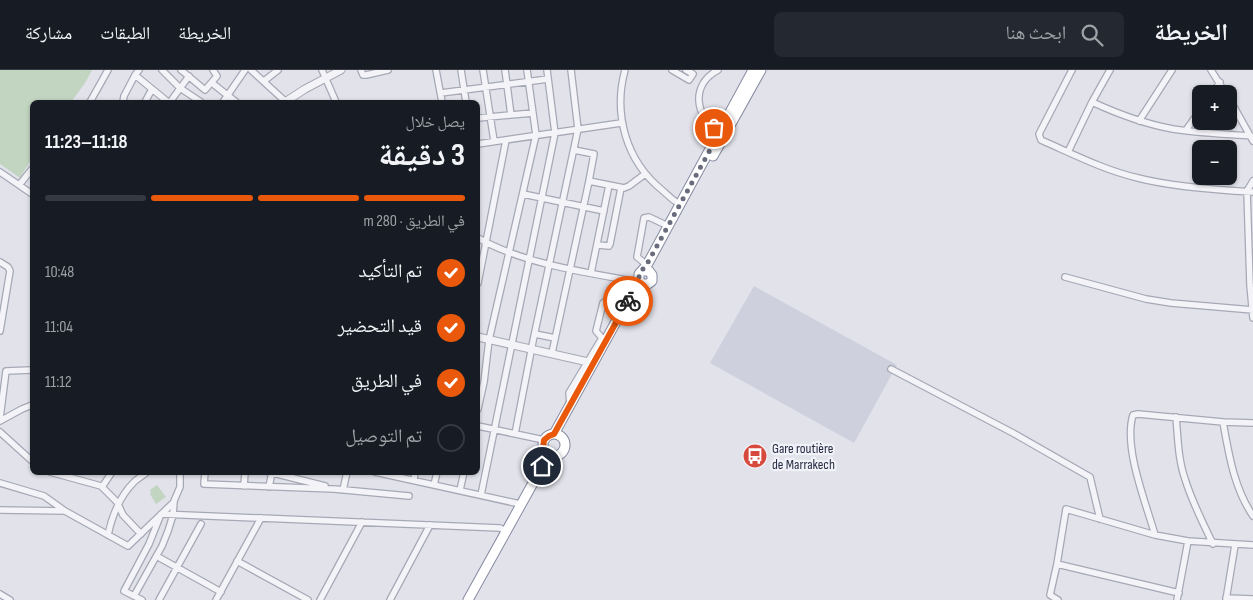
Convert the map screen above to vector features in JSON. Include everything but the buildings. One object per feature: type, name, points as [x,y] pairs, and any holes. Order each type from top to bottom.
[{"type":"highway","points":[[557,435],[590,363],[629,300],[754,71]]},
{"type":"highway","points":[[644,273],[652,266],[754,71]]},
{"type":"highway","points":[[557,435],[637,296],[652,279],[644,273]]},
{"type":"highway","points":[[557,435],[566,443],[565,449],[560,456],[550,456],[543,449],[544,440],[549,436],[557,435]]},
{"type":"highway","points":[[468,600],[520,504],[550,456]]},
{"type":"street","points":[[91,100],[108,70]]},
{"type":"street","points":[[162,70],[180,88],[198,100]]},
{"type":"street","points":[[181,70],[205,90],[218,75],[213,70]]},
{"type":"street","points":[[225,100],[244,72],[237,70]]},
{"type":"street","points":[[252,70],[284,100]]},
{"type":"street","points":[[264,81],[278,70]]},
{"type":"street","points":[[289,100],[324,73],[341,70]]},
{"type":"street","points":[[361,70],[365,75],[388,70]]},
{"type":"street","points":[[436,70],[442,100]]},
{"type":"street","points":[[461,70],[466,100]]},
{"type":"street","points":[[483,70],[494,141]]},
{"type":"street","points":[[505,70],[511,115]]},
{"type":"street","points":[[480,400],[489,340],[536,135],[527,70]]},
{"type":"street","points":[[481,495],[556,133],[547,70]]},
{"type":"street","points":[[515,434],[578,129],[571,70]]},
{"type":"street","points":[[625,70],[620,98],[621,123],[628,146],[645,174],[680,204]]},
{"type":"street","points":[[672,70],[689,80],[693,74],[686,70]]},
{"type":"street","points":[[718,70],[710,75],[703,84],[699,99],[700,110],[705,119],[720,132]]},
{"type":"street","points":[[1072,70],[1039,136],[1041,140],[1115,171],[1145,180],[1250,191]]},
{"type":"street","points":[[1068,152],[1110,70]]},
{"type":"street","points":[[1139,121],[1172,70]]},
{"type":"street","points":[[1211,70],[1222,85]]},
{"type":"street","points":[[123,100],[137,72],[152,89],[166,100]]},
{"type":"street","points":[[324,73],[335,100]]},
{"type":"street","points":[[171,100],[188,76]]},
{"type":"street","points":[[440,93],[548,79]]},
{"type":"street","points":[[212,83],[233,100]]},
{"type":"street","points":[[147,100],[152,89]]},
{"type":"street","points":[[1092,102],[1139,121],[1174,129],[1252,139]]},
{"type":"street","points":[[1237,112],[1252,139]]},
{"type":"street","points":[[480,118],[533,113]]},
{"type":"street","points":[[1186,130],[1192,121]]},
{"type":"street","points":[[480,144],[621,123]]},
{"type":"street","points":[[480,263],[486,243],[506,140]]},
{"type":"street","points":[[552,353],[594,154],[574,150]]},
{"type":"street","points":[[0,172],[30,192]]},
{"type":"street","points":[[20,184],[30,172]]},
{"type":"street","points":[[589,181],[621,188],[629,186],[645,174]]},
{"type":"street","points":[[1253,182],[1250,191],[1253,318]]},
{"type":"street","points":[[591,273],[609,185]]},
{"type":"street","points":[[598,245],[609,246],[610,244],[621,188]]},
{"type":"street","points":[[523,194],[604,210]]},
{"type":"street","points":[[480,239],[510,254],[529,260],[633,281],[644,273],[636,257],[644,218],[649,217],[668,226]]},
{"type":"street","points":[[0,262],[8,267],[10,271],[0,331]]},
{"type":"street","points":[[1065,277],[1154,301],[1253,310]]},
{"type":"street","points":[[480,338],[532,348],[590,363],[602,338],[596,331],[603,303],[608,300],[629,300]]},
{"type":"street","points":[[535,334],[555,338]]},
{"type":"street","points":[[891,368],[1013,433],[1090,477],[1100,519]]},
{"type":"street","points":[[0,420],[6,371],[30,370]]},
{"type":"street","points":[[0,420],[30,406]]},
{"type":"street","points":[[1155,535],[1137,476],[1131,428],[1132,418],[1138,414],[1253,423]]},
{"type":"street","points":[[1176,417],[1184,478],[1213,544]]},
{"type":"street","points":[[1224,422],[1232,470],[1242,498],[1253,516]]},
{"type":"street","points":[[480,426],[544,440]]},
{"type":"street","points":[[0,432],[30,459]]},
{"type":"street","points":[[60,475],[94,483],[102,487],[118,504],[123,515],[141,534]]},
{"type":"street","points":[[102,487],[110,475]]},
{"type":"street","points":[[108,535],[118,504],[138,475]]},
{"type":"street","points":[[134,596],[162,546],[173,515],[174,502],[180,488],[180,475]]},
{"type":"street","points":[[205,475],[204,484],[334,489],[409,496]]},
{"type":"street","points":[[244,486],[245,475]]},
{"type":"street","points":[[269,487],[271,475]]},
{"type":"street","points":[[279,475],[334,489]]},
{"type":"street","points":[[343,490],[346,475]]},
{"type":"street","points":[[397,475],[520,504]]},
{"type":"street","points":[[414,480],[415,475]]},
{"type":"street","points":[[434,485],[436,475]]},
{"type":"street","points":[[460,490],[463,475]]},
{"type":"street","points":[[0,483],[44,496],[65,511],[128,546],[174,502]]},
{"type":"street","points":[[1058,600],[1050,595],[1057,564],[1065,509],[1067,508],[1155,535],[1213,544],[1253,546]]},
{"type":"street","points":[[0,510],[65,511]]},
{"type":"street","points":[[161,514],[500,528],[506,531]]},
{"type":"street","points":[[142,600],[124,590],[149,544],[161,514]]},
{"type":"street","points":[[216,600],[261,518]]},
{"type":"street","points":[[320,600],[362,522]]},
{"type":"street","points":[[159,600],[201,524]]},
{"type":"street","points":[[390,600],[430,525]]},
{"type":"street","points":[[1057,564],[1178,597],[1188,541]]},
{"type":"street","points":[[1234,545],[1226,599],[1253,599]]},
{"type":"street","points":[[160,558],[221,592]]},
{"type":"street","points":[[238,561],[308,600]]},
{"type":"street","points":[[0,594],[10,600]]},
{"type":"shaded area","points":[[754,286],[897,365],[854,443],[710,363]]},
{"type":"green space","points":[[0,70],[92,70],[72,100],[30,100],[30,161],[20,178],[0,164]]},
{"type":"green space","points":[[157,485],[166,497],[156,504],[150,494],[150,490]]},
{"type":"way so far","points":[[628,301],[635,290],[639,274],[647,264],[720,132],[714,128]]},
{"type":"place","name":"Gare routière de Marrakech","points":[[755,456]]},
{"type":"route","points":[[542,466],[547,454],[543,449],[544,440],[551,434],[554,434],[628,301]]}]
